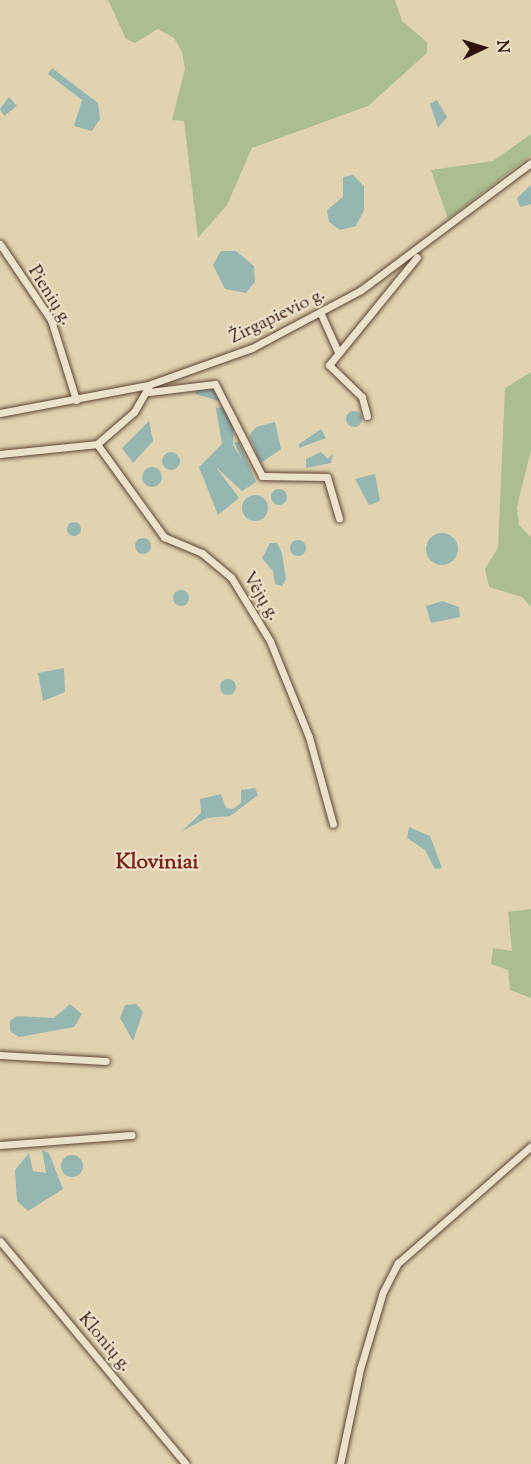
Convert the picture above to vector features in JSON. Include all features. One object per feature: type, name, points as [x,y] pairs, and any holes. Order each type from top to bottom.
[{"type":"street","name":"Žirgapievio g.","points":[[0,413],[148,389],[231,357],[321,314],[382,276],[531,163]]},
{"type":"street","name":"Pienių g.","points":[[0,244],[51,321],[76,400]]},
{"type":"street","points":[[367,416],[362,397],[330,370],[338,352],[417,257]]},
{"type":"street","points":[[321,314],[338,352]]},
{"type":"street","points":[[0,454],[97,444],[148,389],[215,384],[262,476],[327,477],[339,518]]},
{"type":"street","name":"Vėjų g.","points":[[97,444],[164,537],[202,553],[231,577],[270,641],[309,737],[333,824]]},
{"type":"street","points":[[0,1055],[106,1061]]},
{"type":"street","points":[[0,1145],[132,1135]]},
{"type":"street","points":[[340,1464],[363,1358],[382,1292],[398,1263],[531,1146]]},
{"type":"street","name":"Klonių g.","points":[[0,1240],[186,1464]]},
{"type":"green space","points":[[108,0],[395,0],[402,21],[427,42],[427,53],[368,106],[252,148],[227,205],[198,238],[184,121],[172,120],[185,69],[182,52],[174,38],[158,29],[135,43],[126,39]]},
{"type":"green space","points":[[531,134],[531,155],[448,219],[431,170],[493,161]]},
{"type":"green space","points":[[531,372],[531,450],[517,507],[519,525],[531,537],[531,607],[522,597],[489,587],[485,569],[498,548],[505,388]]},
{"type":"green space","points":[[531,909],[531,998],[510,990],[508,970],[491,964],[493,948],[512,951],[508,912]]},
{"type":"water","points":[[52,68],[98,103],[100,119],[92,131],[74,126],[82,100],[48,74]]},
{"type":"water","points":[[9,97],[17,106],[4,116],[0,109]]},
{"type":"water","points":[[437,100],[447,117],[438,128],[430,104]]},
{"type":"water","points":[[353,175],[364,186],[364,210],[356,226],[340,230],[329,222],[327,210],[343,197],[343,177]]},
{"type":"water","points":[[531,185],[531,204],[520,207],[517,198]]},
{"type":"water","points":[[221,251],[236,251],[254,266],[255,282],[246,293],[225,289],[213,265]]},
{"type":"water","points":[[215,389],[222,402],[195,394],[197,390]]},
{"type":"water","points":[[224,407],[234,428],[233,445],[242,459],[234,443],[239,441],[256,482],[242,491],[216,467],[239,498],[218,515],[199,467],[222,444],[216,408]]},
{"type":"water","points":[[354,411],[362,419],[354,427],[346,419]]},
{"type":"water","points":[[149,421],[153,441],[133,463],[122,448]]},
{"type":"water","points":[[275,422],[281,449],[261,463],[249,436],[256,427]]},
{"type":"water","points":[[321,429],[326,438],[299,448],[299,444]]},
{"type":"water","points":[[167,452],[175,452],[180,457],[178,468],[167,470],[162,465],[162,457]]},
{"type":"water","points":[[321,452],[328,459],[333,453],[331,463],[306,468],[306,459]]},
{"type":"water","points":[[152,467],[159,470],[162,477],[159,484],[152,487],[145,484],[142,477],[145,470]]},
{"type":"water","points":[[375,474],[380,501],[369,505],[355,479]]},
{"type":"water","points":[[276,489],[282,489],[287,497],[285,503],[276,505],[271,500],[271,494]]},
{"type":"water","points":[[255,495],[264,499],[268,508],[264,517],[255,521],[246,517],[242,508],[246,499]]},
{"type":"water","points":[[71,522],[77,522],[81,529],[77,536],[71,536],[67,532],[67,526]]},
{"type":"water","points":[[442,533],[453,538],[458,549],[453,560],[442,565],[431,560],[426,549],[431,538]]},
{"type":"water","points":[[143,538],[149,540],[151,546],[149,552],[143,554],[137,552],[135,546],[137,540]]},
{"type":"water","points":[[295,540],[301,540],[306,548],[304,554],[295,556],[290,551],[290,545]]},
{"type":"water","points":[[270,543],[277,543],[282,553],[286,579],[282,586],[275,584],[273,571],[262,558]]},
{"type":"water","points":[[178,590],[184,590],[189,598],[187,604],[178,606],[173,601],[173,595]]},
{"type":"water","points":[[442,601],[459,607],[460,617],[431,623],[426,606]]},
{"type":"water","points":[[64,668],[65,692],[43,701],[38,673]]},
{"type":"water","points":[[225,679],[231,679],[236,687],[234,693],[225,695],[220,690],[220,684]]},
{"type":"water","points":[[255,788],[258,795],[230,816],[207,818],[182,831],[201,813],[200,799],[221,794],[226,808],[233,809],[241,803],[241,790]]},
{"type":"water","points":[[409,827],[430,836],[442,868],[435,869],[425,850],[407,838]]},
{"type":"water","points":[[70,1004],[82,1014],[74,1027],[19,1037],[10,1031],[10,1021],[17,1016],[54,1018]]},
{"type":"water","points":[[136,1004],[143,1012],[133,1041],[120,1018],[125,1005]]},
{"type":"water","points":[[42,1150],[49,1153],[63,1189],[28,1211],[17,1201],[15,1170],[29,1153],[33,1171],[46,1173]]},
{"type":"water","points":[[72,1155],[80,1158],[83,1166],[80,1174],[72,1177],[64,1174],[61,1166],[64,1158]]},
{"type":"district","name":"Kloviniai","points":[[157,863]]}]
